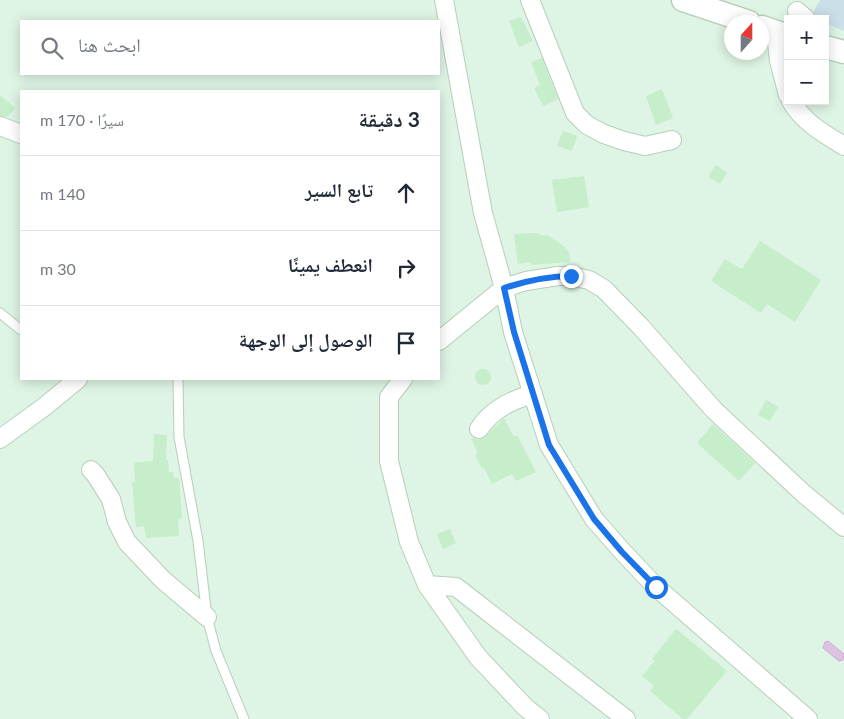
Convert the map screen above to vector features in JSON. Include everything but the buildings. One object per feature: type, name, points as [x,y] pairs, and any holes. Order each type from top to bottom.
[{"type":"street","points":[[444,0],[483,213],[514,332],[549,445],[594,519],[622,552],[656,587],[808,719]]},
{"type":"street","points":[[530,0],[575,113],[587,124],[604,134],[624,141],[645,146],[672,140]]},
{"type":"street","points":[[683,0],[728,15]]},
{"type":"street","points":[[775,32],[784,80]]},
{"type":"street","points":[[793,105],[797,112],[820,132],[844,146]]},
{"type":"street","points":[[0,126],[20,134]]},
{"type":"street","points":[[440,340],[504,288],[526,281],[564,276],[589,280],[604,289],[641,327],[714,410],[804,494],[844,527]]},
{"type":"street","points":[[0,439],[77,380]]},
{"type":"street","points":[[401,380],[388,397],[389,461],[409,542],[427,585],[478,657],[525,707],[540,719]]},
{"type":"street","points":[[479,429],[486,418],[509,402],[533,394]]},
{"type":"street","points":[[91,470],[111,499],[117,522],[127,542],[163,580],[207,617]]},
{"type":"street","points":[[427,585],[456,587],[626,719]]},
{"type":"lane","points":[[0,314],[20,329]]},
{"type":"lane","points":[[178,380],[179,437],[198,541],[207,617],[216,651],[244,719]]},
{"type":"shaded area","points":[[0,0],[844,0],[844,719],[0,719]]},
{"type":"shaded area","points":[[820,0],[844,0],[844,31],[829,25],[829,15],[812,15]]},
{"type":"shaded area","points":[[828,641],[844,654],[843,660],[839,661],[823,648],[825,642]]},
{"type":"route","points":[[571,276],[526,281],[504,288],[514,332],[549,445],[594,519],[622,552],[656,587]]}]
